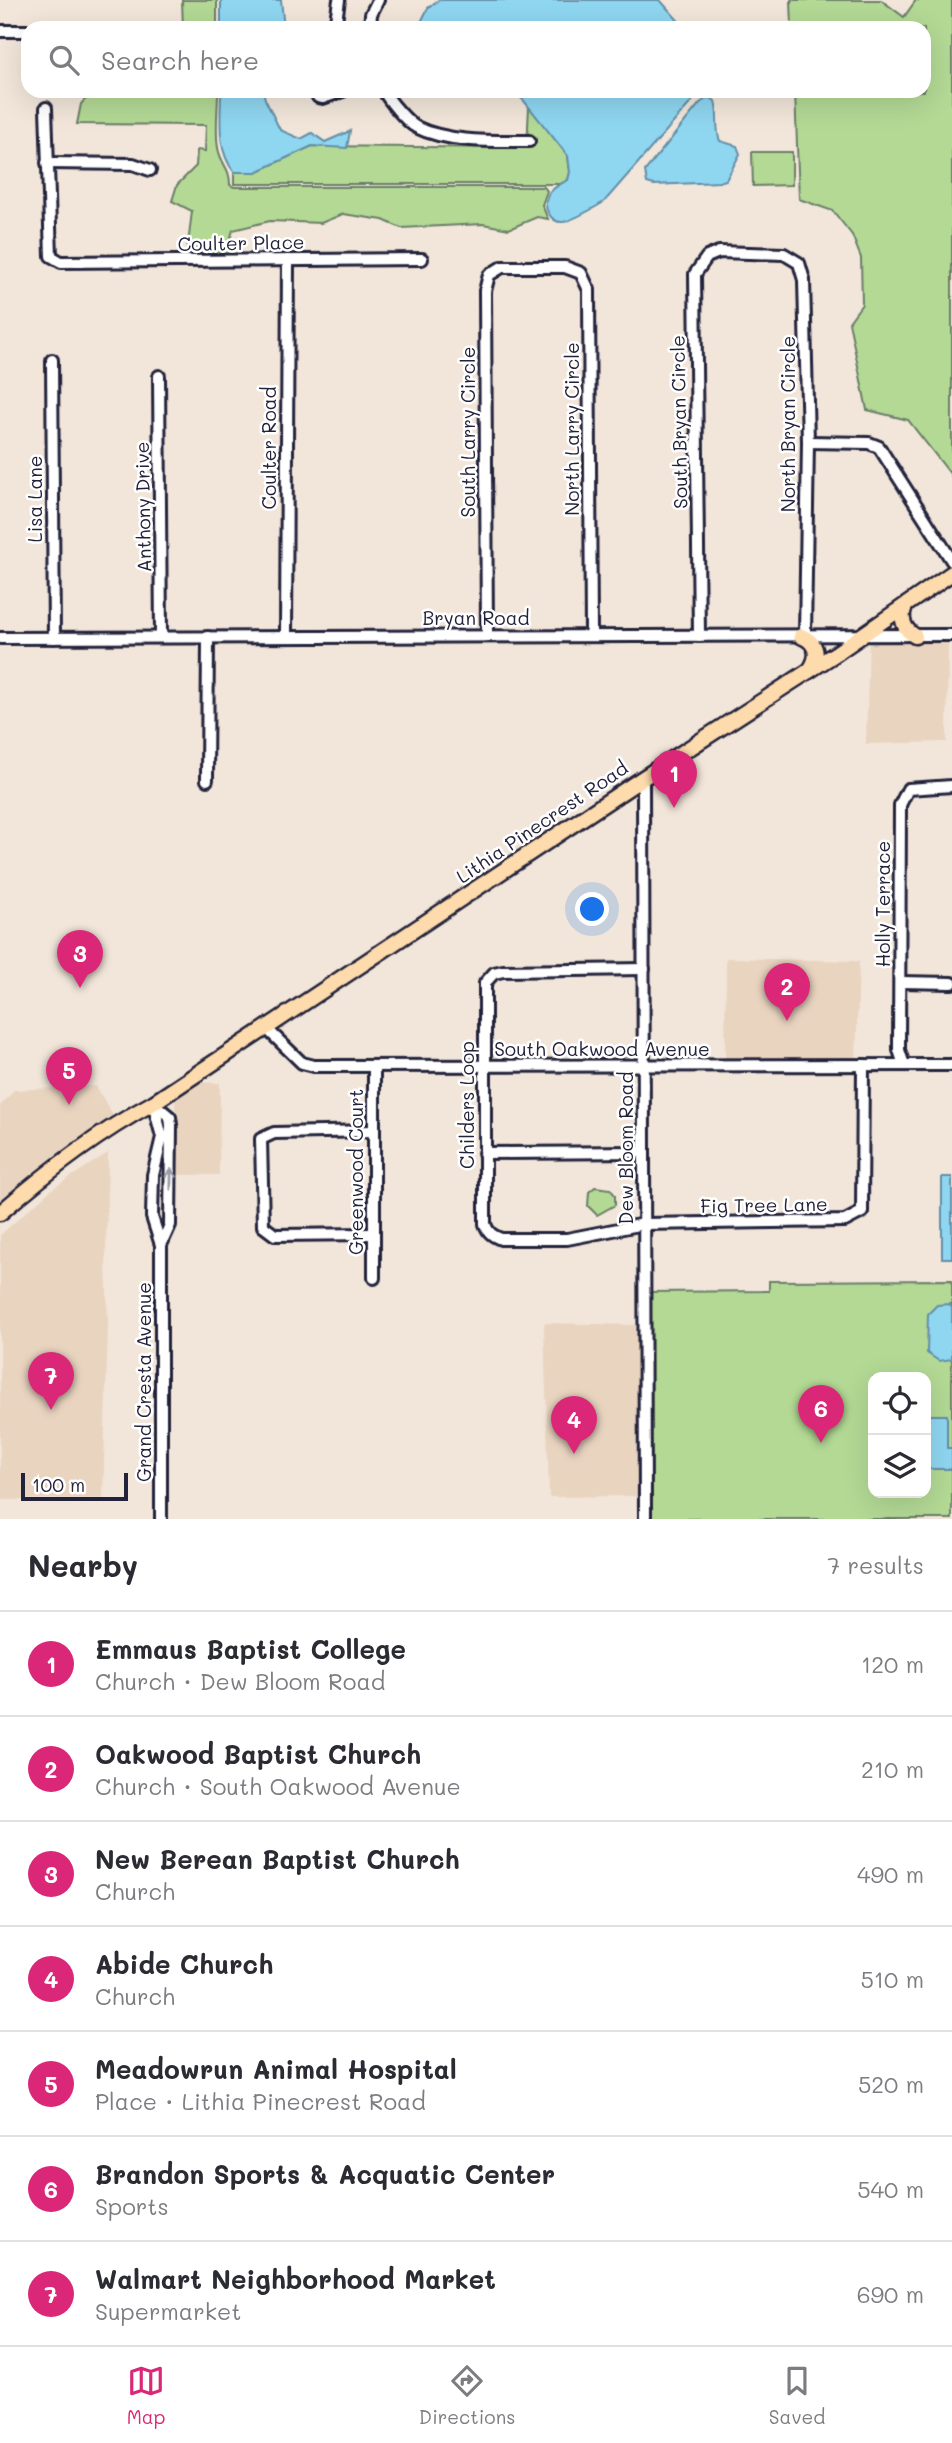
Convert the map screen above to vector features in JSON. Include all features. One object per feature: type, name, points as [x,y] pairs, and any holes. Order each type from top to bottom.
[{"type":"main road","name":"Lithia Pinecrest Road","points":[[0,1213],[74,1153],[808,672],[952,573]]},
{"type":"main road","points":[[905,606],[902,622],[915,636]]},
{"type":"main road","points":[[803,636],[811,641],[816,650],[815,662],[808,672]]},
{"type":"main road","name":"Lithia Pinecrest Road","points":[[0,1223],[66,1168],[132,1124],[153,1103]]},
{"type":"main road","points":[[66,1168],[73,1161],[74,1153]]},
{"type":"street","points":[[336,21],[339,0]]},
{"type":"street","points":[[370,21],[378,0]]},
{"type":"street","points":[[0,31],[21,31]]},
{"type":"street","points":[[388,98],[415,127],[463,140],[529,141]]},
{"type":"street","points":[[46,108],[47,163],[133,164],[150,170]]},
{"type":"street","name":"Coulter Place","points":[[47,163],[51,256],[61,262],[422,259]]},
{"type":"street","name":"South Bryan Circle","points":[[699,636],[695,274],[707,257],[719,252],[751,253]]},
{"type":"street","name":"North Bryan Circle","points":[[751,253],[784,254],[799,263],[804,280],[808,442],[803,636]]},
{"type":"street","name":"Coulter Road","points":[[286,637],[288,260]]},
{"type":"street","name":"South Larry Circle","points":[[487,635],[485,291],[489,275],[502,267],[534,267]]},
{"type":"street","name":"North Larry Circle","points":[[534,267],[565,267],[581,273],[589,290],[591,635]]},
{"type":"street","name":"Lisa Lane","points":[[52,360],[54,638]]},
{"type":"street","name":"Anthony Drive","points":[[159,376],[162,637]]},
{"type":"street","points":[[808,442],[869,443],[879,447],[952,561]]},
{"type":"street","name":"Bryan Road","points":[[0,638],[952,635]]},
{"type":"street","points":[[207,780],[208,637]]},
{"type":"street","name":"Dew Bloom Road","points":[[643,778],[645,1519]]},
{"type":"street","name":"Holly Terrace","points":[[904,1065],[899,1050],[900,805],[908,789],[952,786]]},
{"type":"street","name":"Childers Loop","points":[[644,969],[494,973],[485,984],[484,1153],[485,1224],[494,1237],[567,1239],[644,1224]]},
{"type":"street","points":[[900,982],[952,983]]},
{"type":"street","name":"South Oakwood Avenue","points":[[266,1028],[302,1063],[314,1066],[952,1065]]},
{"type":"street","name":"Fig Tree Lane","points":[[644,1224],[845,1221],[862,1212],[863,1065]]},
{"type":"street","name":"Greenwood Court","points":[[374,1067],[374,1278]]},
{"type":"street","name":"Grand Cresta Avenue","points":[[153,1103],[162,1137],[153,1175],[152,1217],[162,1245],[161,1519]]},
{"type":"street","name":"Grand Cresta Avenue","points":[[153,1103],[170,1117],[171,1125],[170,1225],[162,1245]]},
{"type":"street","points":[[373,1234],[275,1235],[263,1226],[261,1139],[274,1133],[374,1131]]},
{"type":"street","points":[[484,1153],[644,1152]]},
{"type":"shaded area","points":[[869,639],[948,639],[947,742],[866,744]]},
{"type":"shaded area","points":[[726,958],[859,961],[856,1061],[725,1062]]},
{"type":"shaded area","points":[[192,1082],[220,1083],[219,1175],[177,1175],[175,1093]]},
{"type":"shaded area","points":[[96,1086],[113,1116],[0,1199],[0,1106],[14,1090]]},
{"type":"shaded area","points":[[108,1153],[108,1325],[103,1499],[0,1500],[0,1235],[52,1189]]},
{"type":"shaded area","points":[[544,1323],[640,1325],[641,1499],[633,1496],[549,1497]]},
{"type":"green space","points":[[182,0],[217,0],[217,21],[183,21]]},
{"type":"green space","points":[[791,0],[881,0],[904,17],[916,0],[952,0],[952,476],[908,420],[867,410],[849,322],[862,304],[861,258],[852,235],[833,211],[799,199],[795,98],[931,98],[931,21],[792,21]]},
{"type":"green space","points":[[87,98],[218,98],[218,148],[229,174],[230,185],[234,187],[544,187],[547,191],[542,205],[548,219],[537,217],[509,229],[483,224],[401,228],[383,220],[343,214],[321,223],[270,221],[233,230],[230,240],[232,257],[189,257],[187,253],[192,211],[172,201],[177,185],[196,166],[197,150],[205,151],[206,125],[77,124],[81,104]]},
{"type":"green space","points":[[529,106],[568,156],[568,180],[561,184],[234,184],[234,172],[256,172],[312,146],[527,148]]},
{"type":"green space","points":[[752,152],[792,152],[792,185],[753,186]]},
{"type":"green space","points":[[595,1187],[610,1189],[615,1195],[615,1205],[597,1215],[588,1206],[589,1192]]},
{"type":"green space","points":[[952,1280],[952,1519],[649,1519],[648,1292],[769,1291],[769,1281]]},
{"type":"water","points":[[221,0],[281,0],[283,21],[221,21]]},
{"type":"water","points":[[439,0],[660,0],[679,21],[422,21],[428,8]]},
{"type":"water","points":[[221,98],[265,98],[280,130],[301,139],[312,133],[325,142],[350,131],[347,148],[312,146],[256,172],[234,172],[224,154],[220,123]]},
{"type":"water","points":[[521,98],[695,98],[604,202],[563,222],[552,217],[546,202],[553,189],[568,180],[568,156]]},
{"type":"water","points":[[708,98],[715,101],[720,141],[737,146],[740,154],[726,180],[654,185],[647,183],[645,171],[700,103]]},
{"type":"water","points":[[942,1177],[952,1177],[952,1258],[942,1258]]},
{"type":"water","points":[[950,1304],[952,1359],[939,1361],[927,1353],[928,1314],[937,1305]]},
{"type":"water","points":[[931,1415],[947,1415],[947,1448],[952,1448],[952,1469],[931,1469]]},
{"type":"place","name":"Emmaus Baptist College","points":[[674,808]]},
{"type":"place","name":"New Berean Baptist Church","points":[[80,988]]},
{"type":"place","name":"Oakwood Baptist Church","points":[[787,1021]]},
{"type":"place","name":"Meadowrun Animal Hospital","points":[[69,1105]]},
{"type":"place","name":"Walmart Neighborhood Market","points":[[51,1410]]},
{"type":"place","name":"Brandon Sports & Acquatic Center","points":[[821,1443]]},
{"type":"place","name":"Abide Church","points":[[574,1454]]}]
